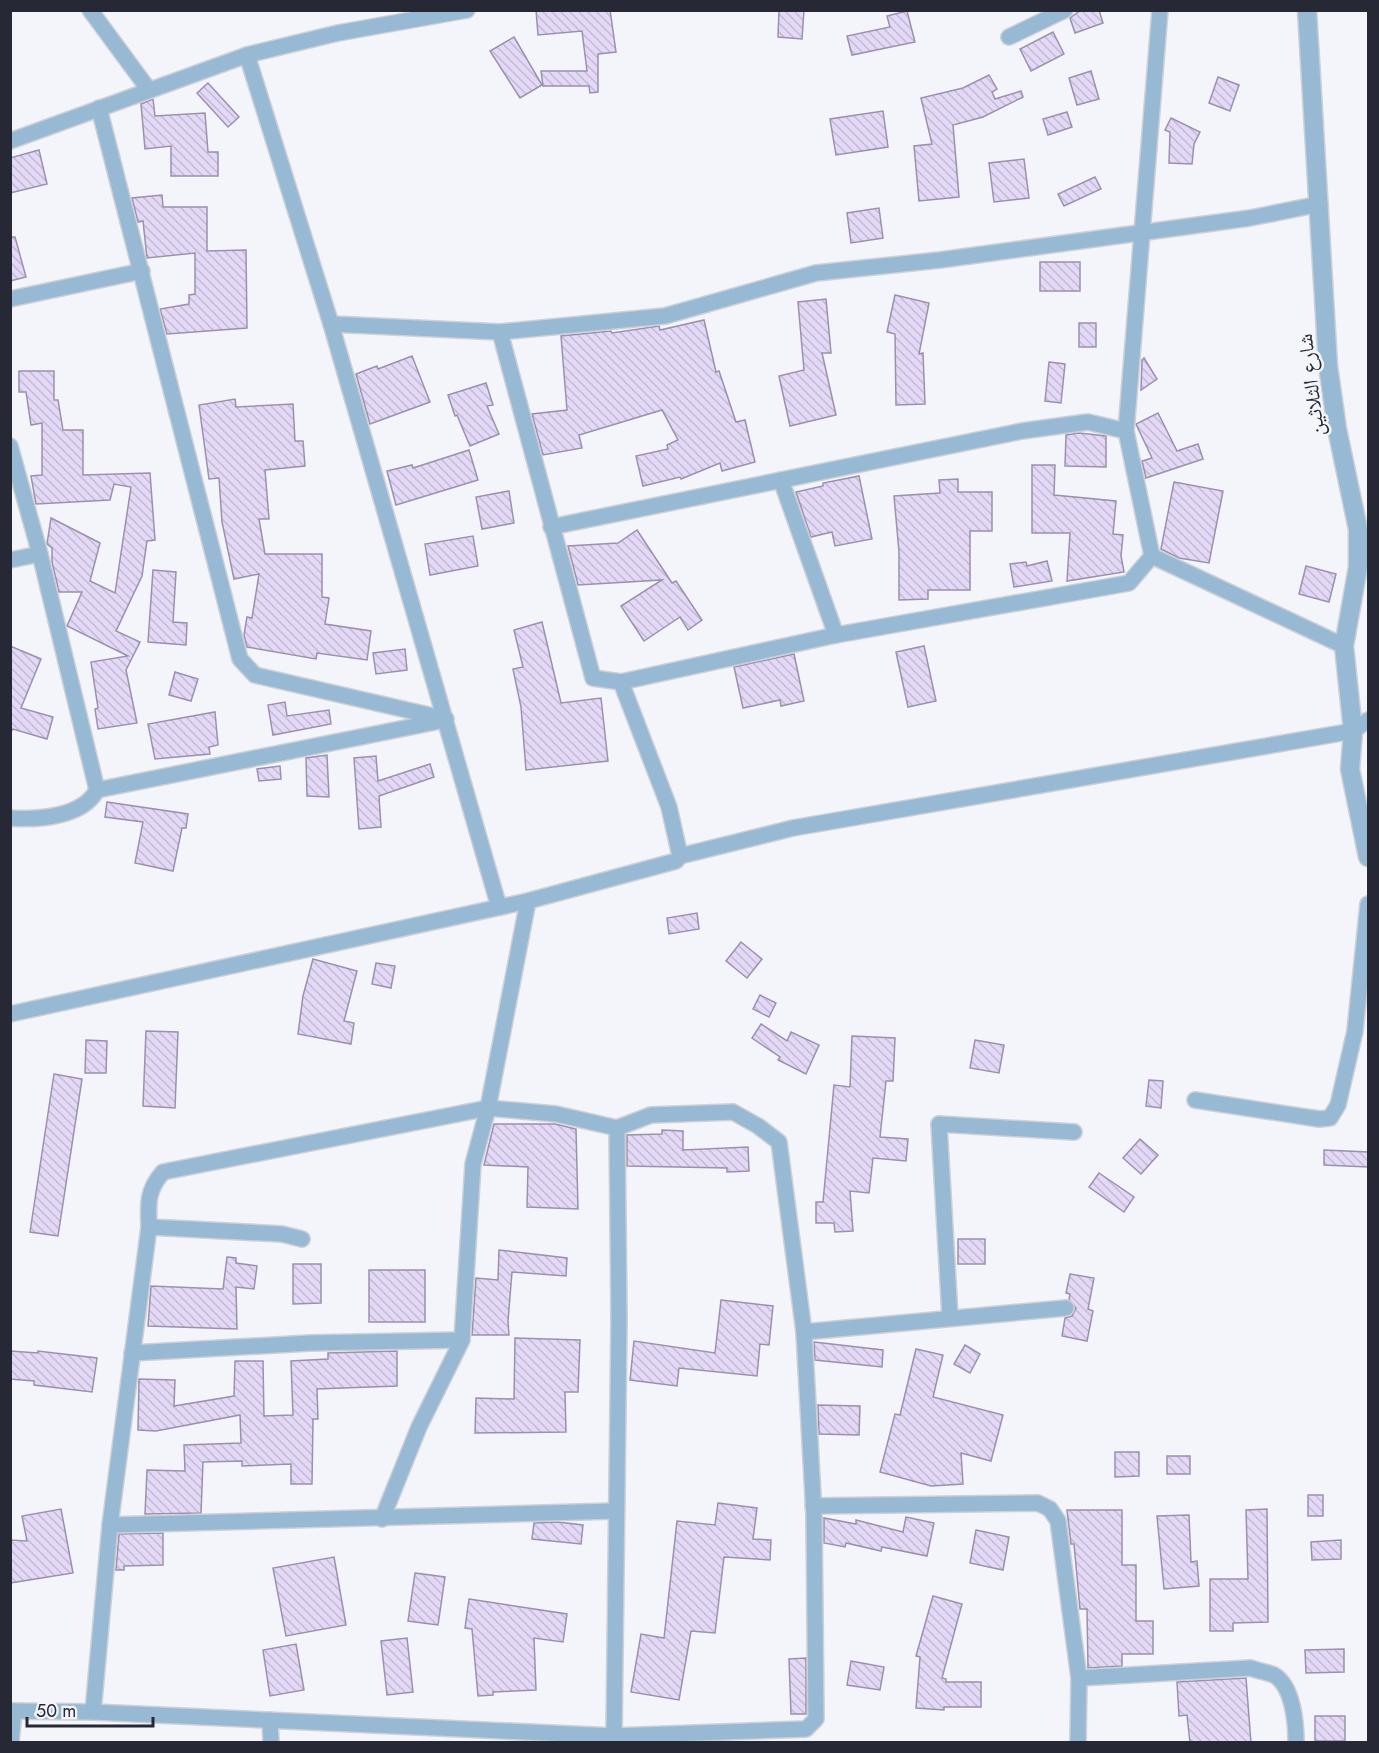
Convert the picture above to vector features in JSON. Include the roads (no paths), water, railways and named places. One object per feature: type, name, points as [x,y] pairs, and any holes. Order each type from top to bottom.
[{"type":"street","points":[[90,10],[149,90]]},
{"type":"street","points":[[10,141],[247,55],[338,33],[467,10]]},
{"type":"street","points":[[1009,37],[1065,10]]},
{"type":"street","points":[[1152,556],[1126,432],[1144,233],[1160,10]]},
{"type":"street","name":"شارع الثلاثين","points":[[1307,10],[1332,398],[1358,530],[1358,567],[1344,646],[1353,730],[1350,769],[1368,857]]},
{"type":"street","points":[[247,55],[331,324],[499,907]]},
{"type":"street","points":[[99,108],[240,659],[255,675],[446,719]]},
{"type":"street","points":[[331,324],[500,332],[665,316],[816,273],[1144,233],[1250,218],[1320,204]]},
{"type":"street","points":[[10,299],[142,271]]},
{"type":"street","points":[[500,332],[593,678],[621,682],[836,635],[1129,583],[1152,556]]},
{"type":"street","points":[[551,527],[1022,431],[1088,422],[1126,432]]},
{"type":"street","points":[[10,446],[40,554],[98,790],[92,801],[80,808],[34,820],[10,818]]},
{"type":"street","points":[[781,480],[836,635]]},
{"type":"street","points":[[10,560],[40,554]]},
{"type":"street","points":[[1152,556],[1344,646]]},
{"type":"street","points":[[621,682],[669,807],[680,856]]},
{"type":"street","points":[[98,790],[446,719]]},
{"type":"street","points":[[10,1014],[528,901],[676,861],[680,856],[793,828],[1353,730],[1368,720]]},
{"type":"street","points":[[382,1519],[419,1427],[462,1340],[473,1164],[488,1108],[528,901]]},
{"type":"street","points":[[1194,1100],[1319,1119],[1330,1118],[1338,1105],[1355,1031],[1368,904]]},
{"type":"street","points":[[11,1743],[12,1711],[93,1712],[614,1736],[806,1736],[816,1719],[813,1506],[804,1332],[779,1142],[758,1126],[733,1112],[651,1114],[617,1128],[556,1114],[488,1108],[163,1172],[153,1184],[148,1197],[149,1227],[110,1525],[93,1712]]},
{"type":"street","points":[[950,1317],[939,1124],[1074,1131]]},
{"type":"street","points":[[614,1736],[619,1319],[617,1128]]},
{"type":"street","points":[[149,1227],[282,1234],[302,1239]]},
{"type":"street","points":[[804,1332],[1066,1308]]},
{"type":"street","points":[[132,1353],[310,1343],[462,1340]]},
{"type":"street","points":[[813,1506],[1038,1503],[1050,1509],[1058,1521],[1079,1678],[1078,1743]]},
{"type":"street","points":[[110,1525],[615,1511]]},
{"type":"street","points":[[1079,1678],[1251,1668],[1276,1676],[1288,1693],[1296,1724],[1296,1743]]},
{"type":"street","points":[[270,1720],[271,1743]]}]
